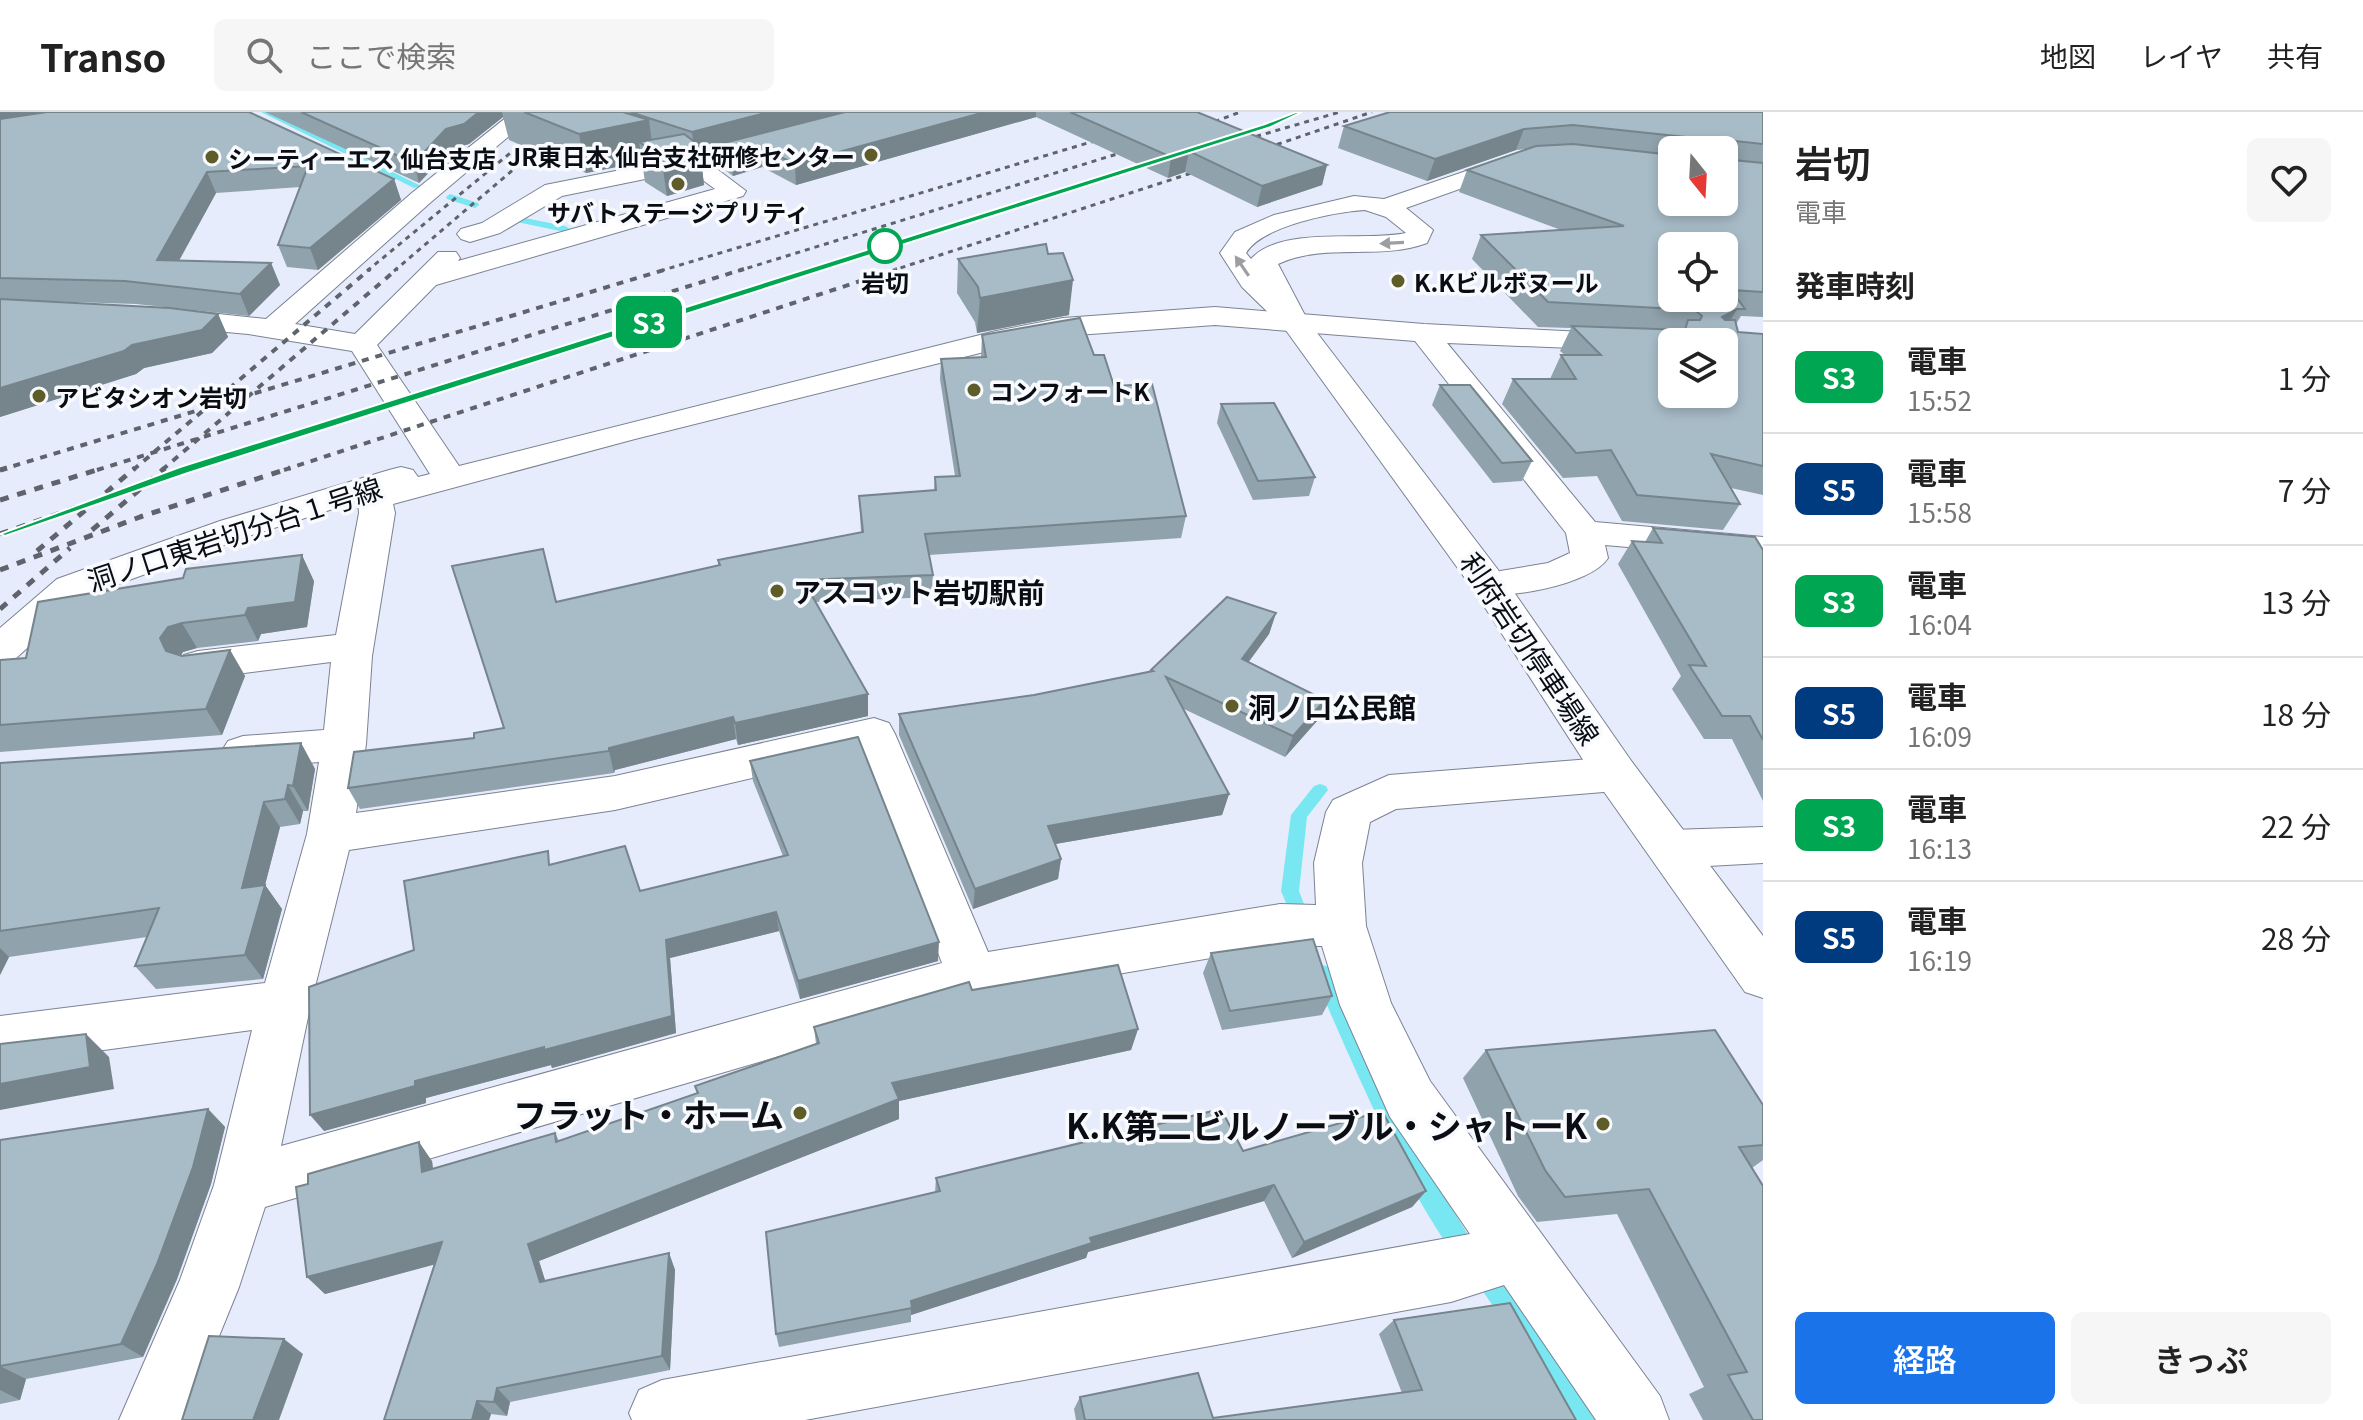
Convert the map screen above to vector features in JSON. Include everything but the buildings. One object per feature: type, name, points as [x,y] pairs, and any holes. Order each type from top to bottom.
[{"type":"street","points":[[272,329],[422,197],[526,112]]},
{"type":"street","points":[[426,279],[734,191],[693,162],[543,112]]},
{"type":"street","points":[[565,150],[610,112]]},
{"type":"street","points":[[470,234],[491,228],[554,190],[722,155]]},
{"type":"street","points":[[1384,207],[1494,166],[1524,158],[1550,157]]},
{"type":"street","points":[[362,344],[470,234],[542,171]]},
{"type":"street","points":[[395,184],[422,197]]},
{"type":"street","name":"利府岩切停車場線","points":[[1295,323],[1263,261],[1287,248],[1310,244],[1395,244],[1418,238],[1420,230],[1406,218],[1384,207],[1366,203],[1325,207],[1245,236],[1233,253],[1252,281],[1295,323],[1489,584],[1616,774],[1763,976]]},
{"type":"street","points":[[139,315],[272,329],[362,344],[446,472]]},
{"type":"street","points":[[152,1420],[208,1287],[243,1185],[285,1003],[330,834],[344,744],[354,646],[377,513],[375,498],[446,472],[1063,327],[1215,316],[1424,333],[1658,342]]},
{"type":"street","points":[[1424,333],[1584,532],[1590,558],[1556,574],[1489,584]]},
{"type":"street","name":"洞ノ口東岩切分台１号線","points":[[0,650],[70,588],[233,529],[446,472]]},
{"type":"street","points":[[1584,532],[1763,548]]},
{"type":"street","points":[[198,665],[354,646]]},
{"type":"street","points":[[330,834],[615,793],[874,734],[973,977]]},
{"type":"street","points":[[204,755],[344,744]]},
{"type":"street","points":[[1313,925],[1338,863],[1349,812],[1389,792],[1616,774]]},
{"type":"street","points":[[1671,849],[1763,845]]},
{"type":"street","points":[[243,1185],[973,977],[1313,925]]},
{"type":"street","points":[[1313,925],[1366,1005],[1485,1260],[1636,1420]]},
{"type":"street","points":[[0,1040],[285,1003]]},
{"type":"street","points":[[662,1413],[1485,1260]]},
{"type":"waterway","points":[[265,112],[417,186]]},
{"type":"waterway","points":[[450,197],[475,205]]},
{"type":"waterway","points":[[515,219],[565,229]]},
{"type":"waterway","points":[[1302,922],[1290,891],[1299,815],[1320,790]]},
{"type":"waterway","points":[[1322,973],[1406,1153],[1446,1222],[1469,1254]]},
{"type":"waterway","points":[[1483,1272],[1586,1420]]},
{"type":"railway","points":[[367,271],[560,112]]},
{"type":"railway","points":[[394,271],[581,112]]},
{"type":"railway","points":[[1196,129],[1240,112]]},
{"type":"railway","points":[[1237,142],[1340,112]]},
{"type":"railway","points":[[1258,151],[1372,112]]},
{"type":"railway","points":[[660,271],[1111,136]]},
{"type":"railway","points":[[738,271],[1117,154]]},
{"type":"railway","points":[[806,271],[1140,165]]},
{"type":"railway","points":[[891,271],[1210,167]]},
{"type":"railway","points":[[206,408],[370,269]]},
{"type":"railway","points":[[250,395],[397,269]]},
{"type":"railway","points":[[250,395],[667,269]]},
{"type":"railway","points":[[199,438],[744,269]]},
{"type":"railway","points":[[187,469],[813,269]]},
{"type":"railway","points":[[284,470],[897,269]]},
{"type":"railway","points":[[199,438],[250,395]]},
{"type":"railway","points":[[206,408],[250,395]]},
{"type":"railway","points":[[7,468],[0,470],[206,408]]},
{"type":"railway","points":[[154,452],[206,408]]},
{"type":"railway","points":[[154,452],[199,438]]},
{"type":"railway","points":[[162,470],[199,438]]},
{"type":"railway","points":[[97,470],[154,452]]},
{"type":"railway","points":[[133,470],[154,452]]},
{"type":"railway","points":[[0,500],[103,468]]},
{"type":"railway","points":[[97,500],[135,468]]},
{"type":"railway","points":[[148,483],[165,468]]},
{"type":"railway","points":[[0,570],[140,517],[290,468]]},
{"type":"railway","points":[[148,483],[187,469]]},
{"type":"railway","points":[[92,530],[148,483]]},
{"type":"railway","points":[[97,500],[148,483]]},
{"type":"railway","points":[[0,534],[97,500]]},
{"type":"railway","points":[[37,551],[97,500]]},
{"type":"railway","points":[[0,609],[70,548]]},
{"type":"train","name":"S3","points":[[0,534],[184,470],[1268,125],[1299,112]]},
{"type":"place","name":"JR東日本 仙台支社研修センター","points":[[871,155]]},
{"type":"place","name":"シーティーエス 仙台支店","points":[[212,157]]},
{"type":"place","name":"サバトステージプリティ","points":[[678,184]]},
{"type":"place","name":"岩切","points":[[885,246]]},
{"type":"place","name":"K.Kビルボヌール","points":[[1398,281]]},
{"type":"place","name":"コンフォートK","points":[[974,390]]},
{"type":"place","name":"アビタシオン岩切","points":[[39,396]]},
{"type":"place","name":"アスコット岩切駅前","points":[[777,591]]},
{"type":"place","name":"洞ノ口公民館","points":[[1232,706]]},
{"type":"place","name":"フラット・ホーム","points":[[800,1113]]},
{"type":"place","name":"K.K第二ビルノーブル・シャトーK","points":[[1603,1124]]}]
